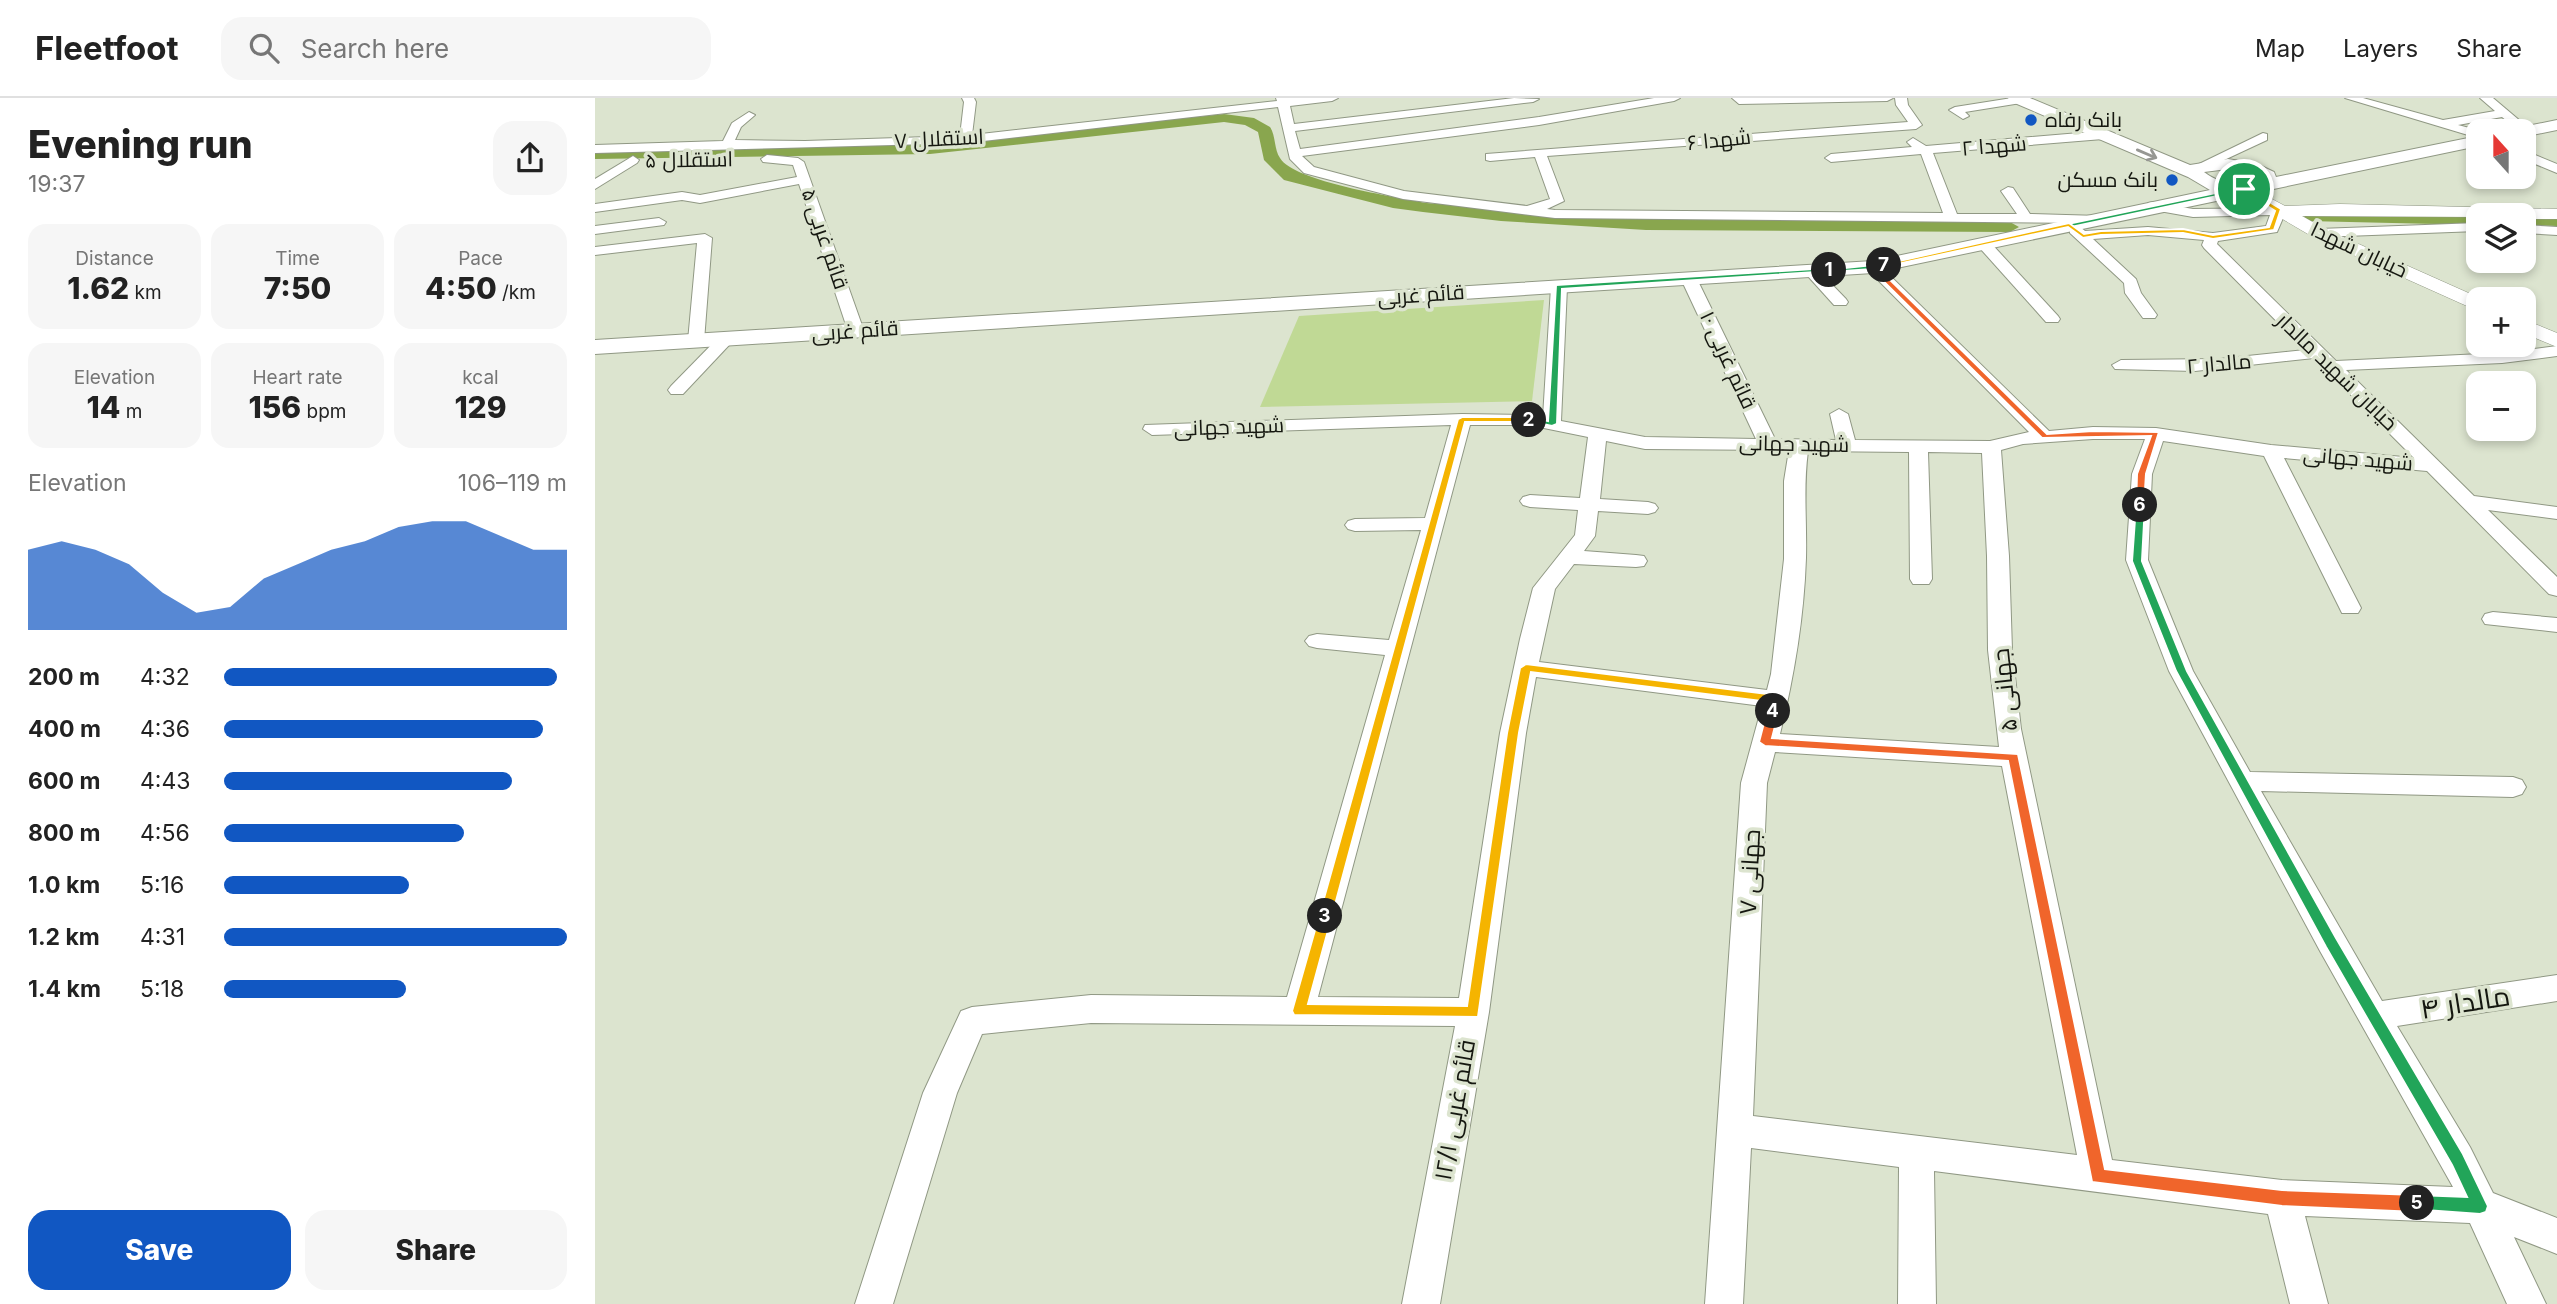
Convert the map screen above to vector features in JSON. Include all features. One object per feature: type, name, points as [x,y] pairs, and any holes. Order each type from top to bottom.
[{"type":"main road","points":[[2019,99],[2103,135],[2198,169],[2214,185],[2241,189]]},
{"type":"main road","points":[[2536,130],[2557,125]]},
{"type":"main road","points":[[2198,169],[2228,164],[2295,171],[2346,169],[2466,144]]},
{"type":"main road","points":[[2251,168],[2267,176],[2269,184]]},
{"type":"main road","name":"قائم غربی","points":[[595,347],[1873,267],[1983,243],[2082,227],[2153,206],[2346,169]]},
{"type":"street","points":[[966,139],[971,102],[968,98]]},
{"type":"street","points":[[1220,98],[1239,108]]},
{"type":"street","name":"استقلال ۷","points":[[595,149],[966,139],[1282,101],[1332,98]]},
{"type":"street","points":[[1295,153],[1539,121],[1674,98]]},
{"type":"street","points":[[1738,98],[1739,101],[1780,98],[1854,114],[1862,99],[1887,98]]},
{"type":"street","points":[[1893,127],[1916,125],[1902,105],[1901,98]]},
{"type":"street","points":[[2351,98],[2466,131]]},
{"type":"street","points":[[2486,98],[2511,119]]},
{"type":"street","points":[[1289,128],[1533,99]]},
{"type":"street","points":[[1963,116],[1955,110],[2019,99]]},
{"type":"street","points":[[1282,101],[1296,159],[1309,170],[1403,195],[1555,214],[2026,218],[2082,227],[2101,233],[2183,231],[2213,237],[2271,229],[2279,211]]},
{"type":"street","points":[[2438,124],[2504,113]]},
{"type":"street","name":"شهدا ۶","points":[[1490,157],[1591,145],[1668,146],[1854,114],[1893,127]]},
{"type":"street","points":[[727,144],[736,125],[749,115]]},
{"type":"street","points":[[1893,127],[1926,152],[1952,218]]},
{"type":"street","points":[[850,144],[860,131]]},
{"type":"street","name":"شهدا ۲","points":[[1831,159],[2103,135]]},
{"type":"street","points":[[2198,169],[2263,137]]},
{"type":"street","points":[[1529,211],[1557,201],[1554,187],[1539,153]]},
{"type":"street","name":"استقلال ۵","points":[[755,159],[782,159]]},
{"type":"street","name":"قائم غربی ۵","points":[[782,159],[798,162],[856,331]]},
{"type":"street","points":[[595,185],[633,160]]},
{"type":"street","name":"استقلال ۵","points":[[595,162],[674,160]]},
{"type":"street","points":[[2536,160],[2557,169]]},
{"type":"street","points":[[595,208],[682,196],[700,199],[804,178]]},
{"type":"street","name":"خیابان شهدا","points":[[2241,189],[2319,233],[2466,300]]},
{"type":"street","points":[[2008,191],[2026,218]]},
{"type":"street","points":[[2153,206],[2193,212],[2340,209],[2557,214]]},
{"type":"street","points":[[595,230],[659,222]]},
{"type":"street","points":[[2082,227],[2131,282],[2133,293],[2149,315]]},
{"type":"street","points":[[2319,233],[2466,227]]},
{"type":"street","points":[[2536,230],[2557,231]]},
{"type":"street","name":"خیابان شهید مالدار","points":[[2213,237],[2209,245],[2557,589]]},
{"type":"street","points":[[595,251],[705,238],[696,341]]},
{"type":"street","points":[[1983,243],[2052,319]]},
{"type":"street","points":[[1873,267],[2045,437]]},
{"type":"street","points":[[1811,271],[1840,302]]},
{"type":"street","name":"قائم غربی ۱۰","points":[[1689,279],[1767,442]]},
{"type":"street","points":[[1552,424],[1559,287]]},
{"type":"street","points":[[2536,332],[2557,341]]},
{"type":"street","points":[[677,390],[726,339]]},
{"type":"street","name":"مالدار ۲","points":[[2121,365],[2169,368],[2273,360],[2477,359],[2557,351]]},
{"type":"street","points":[[1839,414],[1847,445]]},
{"type":"street","points":[[1299,1011],[1462,419]]},
{"type":"street","name":"شهید جهانی","points":[[1152,429],[1462,419],[1529,420],[1645,443],[1767,442],[1991,447],[2022,438],[2093,433],[2156,434],[2271,451],[2434,466]]},
{"type":"street","name":"قائم غربی ۱۲/۱","points":[[1421,1304],[1473,1012],[1513,733],[1526,668],[1544,587],[1585,536],[1598,433]]},
{"type":"street","points":[[2156,434],[2142,474],[2137,561],[2182,671],[2374,1016],[2458,1159],[2527,1304]]},
{"type":"street","name":"جهانی ۷","points":[[1724,1304],[1754,783],[1783,674],[1795,559],[1794,481],[1800,443]]},
{"type":"street","points":[[1918,446],[1921,579]]},
{"type":"street","name":"جهانی ۵","points":[[1991,447],[1999,556],[2000,650],[2014,757],[2098,1176]]},
{"type":"street","points":[[2271,451],[2350,608]]},
{"type":"street","points":[[1530,501],[1648,508]]},
{"type":"street","points":[[2470,501],[2557,513]]},
{"type":"street","points":[[1355,525],[1433,524]]},
{"type":"street","points":[[1569,557],[1636,561]]},
{"type":"street","points":[[2493,619],[2557,625]]},
{"type":"street","points":[[1317,641],[1399,649]]},
{"type":"street","points":[[1526,668],[1776,699]]},
{"type":"street","points":[[1765,742],[2014,757]]},
{"type":"street","points":[[2243,781],[2513,787]]},
{"type":"street","name":"مالدار ۴","points":[[2374,1016],[2557,988]]},
{"type":"street","points":[[874,1304],[940,1093],[972,1021],[1091,1009],[1473,1012]]},
{"type":"street","points":[[1735,1130],[2282,1198],[2480,1206],[2557,1236]]},
{"type":"street","points":[[1916,1153],[1917,1304]]},
{"type":"street","points":[[2282,1198],[2309,1304]]},
{"type":"green space","points":[[1544,300],[1532,401],[1260,407],[1299,316]]},
{"type":"waterway","points":[[595,154],[930,149],[1224,118],[1249,121],[1265,130],[1272,160],[1290,176],[1393,203],[1423,207]]},
{"type":"waterway","points":[[1429,207],[1574,221],[1646,224],[2010,227]]},
{"type":"waterway","points":[[2313,217],[2466,220]]},
{"type":"waterway","points":[[2536,220],[2557,221]]},
{"type":"place","name":"بانک رفاه","points":[[2031,120]]},
{"type":"place","name":"بانک مسکن","points":[[2172,180]]},
{"type":"route","points":[[2244,189],[2153,206],[1873,267],[1559,287],[1552,424],[1529,420],[1462,419],[1299,1011],[1473,1012],[1513,733],[1526,668],[1776,699],[1765,742],[2014,757],[2098,1176],[2282,1198],[2480,1206],[2458,1159],[2331,943],[2182,671],[2137,561],[2142,474],[2156,434],[2093,433],[2045,437],[1873,267],[2069,225],[2083,236],[2183,231],[2213,237],[2271,229],[2279,211],[2244,189]]}]
